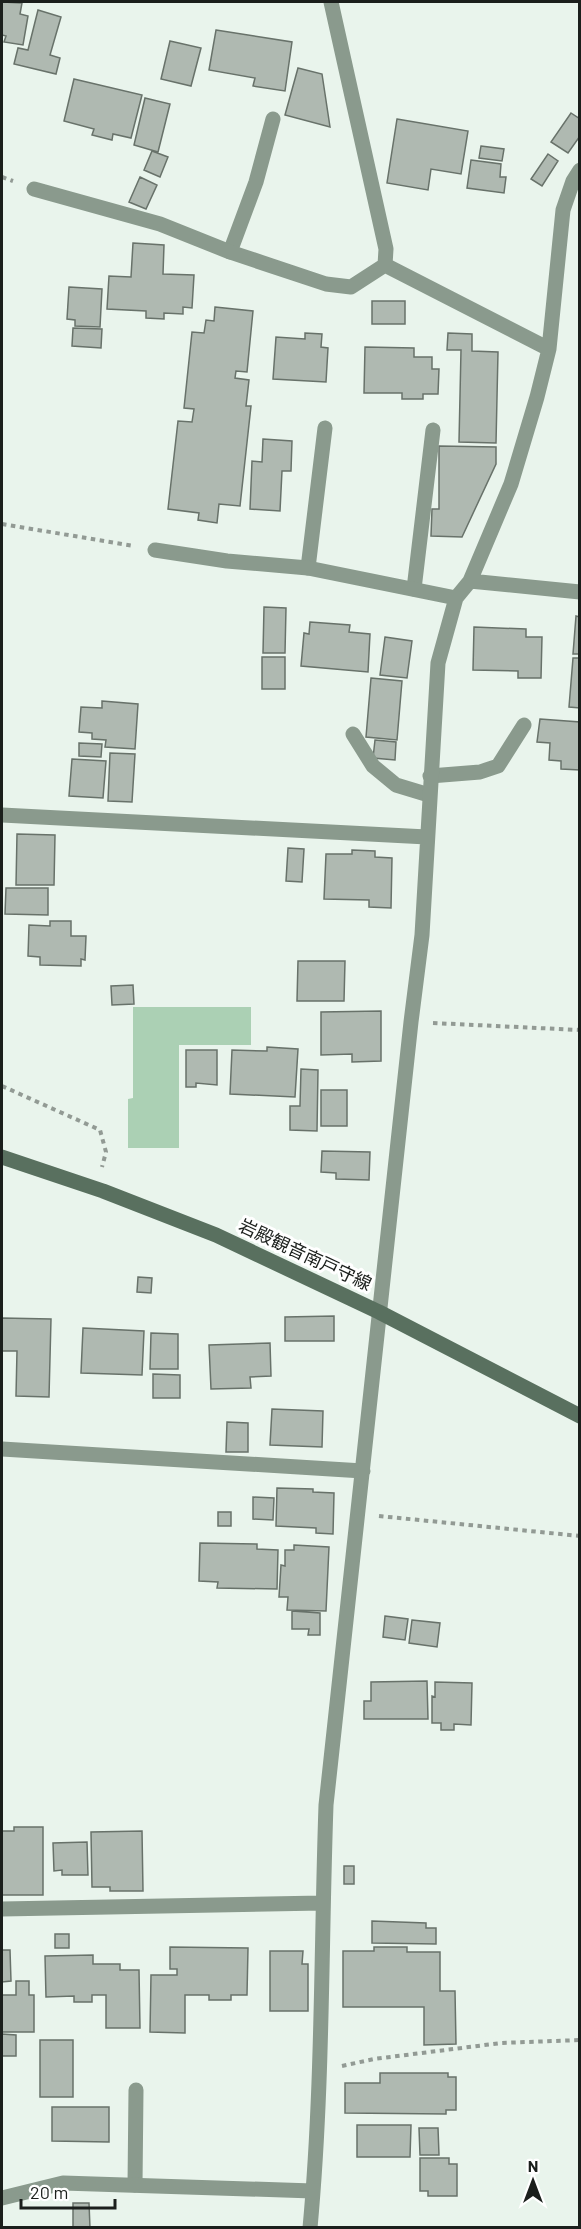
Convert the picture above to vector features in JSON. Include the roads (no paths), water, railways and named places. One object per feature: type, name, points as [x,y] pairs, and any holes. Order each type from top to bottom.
[{"type":"main road","name":"岩殿観音南戸守線","points":[[2,1157],[104,1191],[216,1235],[379,1312],[579,1416]]},
{"type":"street","points":[[331,2],[386,249],[385,265]]},
{"type":"street","points":[[230,252],[256,182],[273,119]]},
{"type":"street","points":[[310,2228],[320,2070],[326,1805],[422,935],[438,663],[456,598],[470,581],[511,484],[549,349],[563,210],[579,170]]},
{"type":"street","points":[[33,189],[160,224],[230,252],[326,284],[351,287],[385,265]]},
{"type":"street","points":[[385,265],[549,349]]},
{"type":"street","points":[[308,568],[325,428]]},
{"type":"street","points":[[414,589],[433,430]]},
{"type":"street","points":[[155,550],[227,561],[308,568],[456,598]]},
{"type":"street","points":[[470,581],[579,592]]},
{"type":"street","points":[[430,776],[480,772],[498,766],[524,725]]},
{"type":"street","points":[[353,734],[373,766],[396,785],[429,795]]},
{"type":"street","points":[[2,815],[427,837]]},
{"type":"street","points":[[2,1449],[363,1471]]},
{"type":"street","points":[[2,1909],[322,1903]]},
{"type":"street","points":[[135,2186],[136,2090]]},
{"type":"street","points":[[2,2198],[63,2183],[313,2191]]}]
